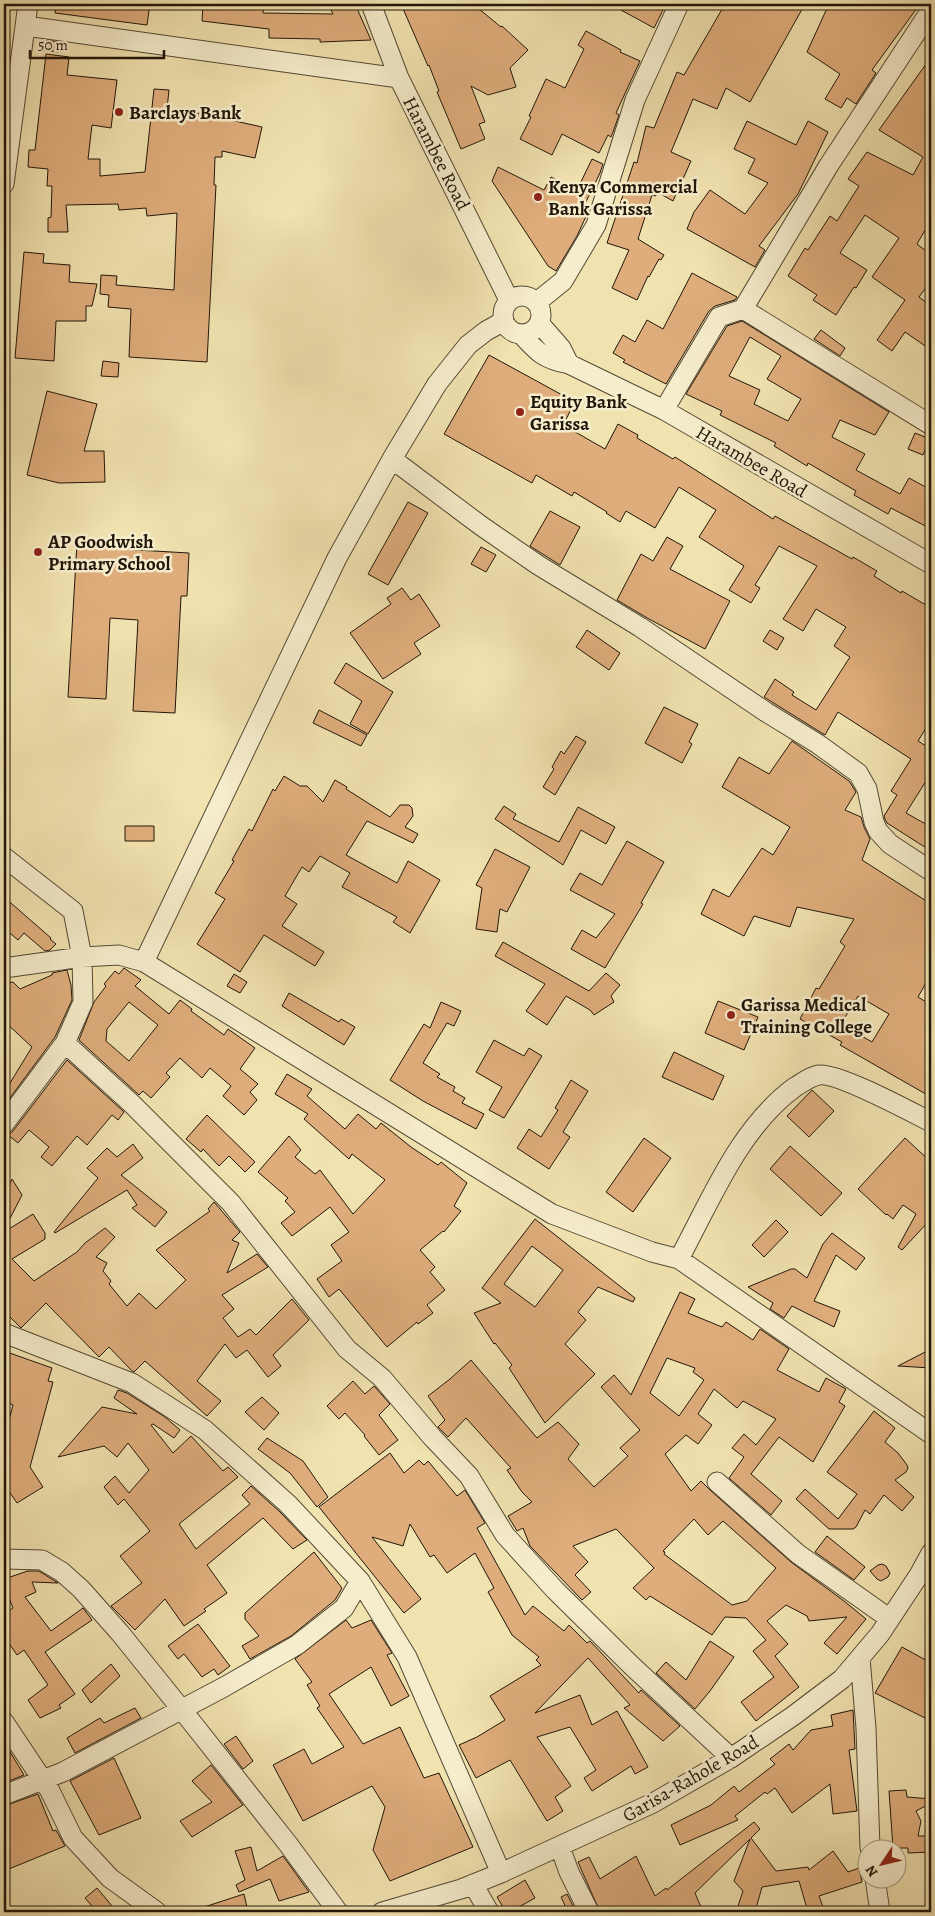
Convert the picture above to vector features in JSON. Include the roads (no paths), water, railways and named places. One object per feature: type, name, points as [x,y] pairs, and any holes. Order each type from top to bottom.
[{"type":"street","points":[[4,184],[28,4]]},
{"type":"street","name":"Harambee Road","points":[[371,4],[399,78],[509,300]]},
{"type":"street","points":[[537,302],[563,281],[596,225],[635,100],[679,4]]},
{"type":"street","points":[[664,410],[719,317],[743,309],[829,165],[931,10]]},
{"type":"street","points":[[26,26],[399,78]]},
{"type":"street","points":[[523,295],[537,302],[541,308],[542,316],[540,324],[535,330],[529,334],[521,334],[514,333],[508,328],[502,314],[504,306],[509,300],[515,296],[523,295]]},
{"type":"street","points":[[743,309],[931,425]]},
{"type":"street","points":[[144,962],[337,558],[392,459],[437,384],[468,345],[486,331],[504,321]]},
{"type":"street","points":[[540,324],[561,348],[569,364]]},
{"type":"street","name":"Harambee Road","points":[[521,334],[538,353],[556,361],[569,364],[664,410],[931,564]]},
{"type":"street","points":[[392,459],[480,525],[538,564],[640,626],[766,712],[818,744],[858,773],[867,789],[878,832],[890,844],[931,871]]},
{"type":"street","points":[[4,857],[73,911],[82,957],[83,1002],[65,1043],[4,1124]]},
{"type":"street","points":[[4,968],[82,957],[118,955],[144,962],[552,1214],[652,1252],[679,1259],[931,1434]]},
{"type":"street","points":[[65,1043],[132,1104],[231,1203],[347,1349],[382,1378],[432,1437],[469,1476],[504,1535],[555,1590],[632,1666],[731,1758]]},
{"type":"street","points":[[679,1259],[741,1145],[764,1116],[785,1095],[803,1082],[819,1075],[842,1080],[931,1122]]},
{"type":"street","points":[[4,1333],[132,1383],[205,1430],[288,1504],[360,1581],[408,1657],[501,1873]]},
{"type":"street","points":[[717,1482],[798,1554],[890,1619]]},
{"type":"street","name":"Garisa-Rahole Road","points":[[382,1912],[415,1904],[473,1884],[560,1847],[654,1803],[731,1758],[793,1716],[842,1679],[925,1578],[931,1553]]},
{"type":"street","points":[[4,1558],[42,1560],[62,1572],[81,1589],[120,1633],[181,1709],[288,1844],[338,1912]]},
{"type":"street","points":[[4,1796],[63,1772],[224,1687],[297,1644],[344,1608],[360,1581]]},
{"type":"street","points":[[860,1658],[866,1728],[870,1838]]},
{"type":"street","points":[[4,1722],[42,1780],[74,1838],[110,1878],[157,1912]]},
{"type":"street","points":[[560,1847],[569,1872],[589,1912]]},
{"type":"street","points":[[473,1884],[490,1912]]},
{"type":"street","points":[[876,1888],[880,1912]]},
{"type":"place","name":"Barclays Bank","points":[[119,112]]},
{"type":"place","name":"Kenya Commercial Bank Garissa","points":[[538,197]]},
{"type":"place","name":"Equity Bank Garissa","points":[[520,412]]},
{"type":"place","name":"AP Goodwish Primary School","points":[[38,552]]},
{"type":"place","name":"Garissa Medical Training College","points":[[731,1015]]}]
